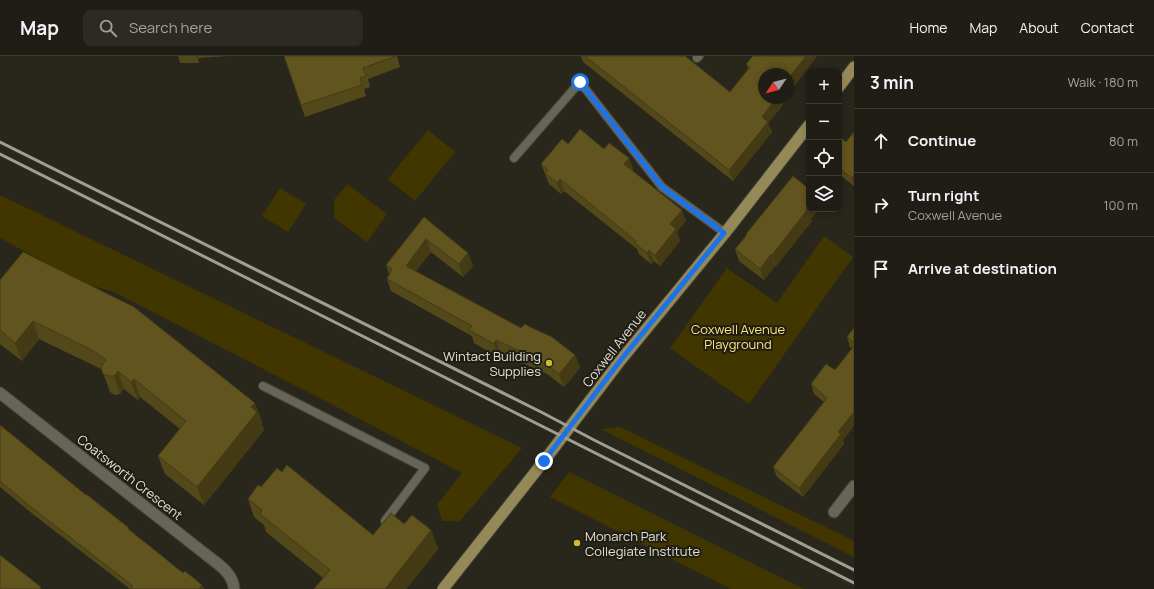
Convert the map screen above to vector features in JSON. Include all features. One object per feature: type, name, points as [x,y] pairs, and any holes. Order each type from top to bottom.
[{"type":"main road","points":[[842,83],[854,67]]},
{"type":"main road","name":"Coxwell Avenue","points":[[442,589],[544,461],[620,361],[806,129]]},
{"type":"street","name":"Coatsworth Crescent","points":[[0,393],[228,573],[232,579],[234,589]]},
{"type":"street","points":[[834,512],[854,486]]},
{"type":"lane","points":[[514,158],[580,82],[662,187],[724,233]]},
{"type":"lane","points":[[263,386],[425,468],[382,525]]},
{"type":"green space","points":[[428,130],[455,152],[415,201],[388,179]]},
{"type":"green space","points":[[347,184],[387,214],[367,242],[334,218],[334,200]]},
{"type":"green space","points":[[280,188],[306,204],[288,232],[262,216]]},
{"type":"green space","points":[[0,195],[522,448],[460,521],[442,521],[437,505],[462,473],[112,291],[85,284],[0,238]]},
{"type":"green space","name":"Coxwell Avenue Playground","points":[[824,236],[853,257],[749,404],[670,348],[727,268],[777,303]]},
{"type":"green space","points":[[620,427],[854,541],[854,557],[601,429]]},
{"type":"green space","points":[[569,472],[804,589],[731,589],[550,497]]},
{"type":"building","points":[[284,56],[396,56],[363,68],[366,76],[360,78],[362,85],[301,105]]},
{"type":"building","points":[[585,56],[685,56],[730,92],[750,67],[746,64],[753,56],[806,56],[794,71],[794,68],[758,68],[758,104],[772,104],[762,117],[768,122],[729,170]]},
{"type":"building","points":[[580,129],[604,149],[609,143],[629,158],[624,164],[682,210],[670,224],[676,229],[655,255],[649,250],[647,253],[635,243],[636,241],[560,179],[557,183],[545,173],[548,170],[541,164],[562,139],[568,144]]},
{"type":"building","points":[[854,132],[854,175],[852,178],[842,170],[842,139],[846,142]]},
{"type":"building","points":[[793,176],[806,187],[806,211],[760,269],[735,249],[747,235],[746,234]]},
{"type":"building","points":[[424,217],[468,253],[459,264],[426,239],[406,266],[521,328],[525,324],[552,337],[575,355],[559,374],[542,361],[496,340],[494,344],[469,330],[472,326],[387,279],[392,269],[386,265]]},
{"type":"building","points":[[23,252],[134,307],[255,403],[251,407],[257,412],[197,487],[158,456],[186,421],[134,379],[131,382],[118,371],[114,376],[103,374],[101,367],[106,360],[94,351],[33,321],[15,343],[0,330],[0,280]]},
{"type":"building","points":[[854,328],[854,343],[847,337]]},
{"type":"building","points":[[854,346],[854,412],[838,432],[841,434],[799,488],[773,467],[827,398],[811,384],[826,364],[835,370]]},
{"type":"building","points":[[0,425],[183,573],[185,571],[202,585],[199,589],[132,589],[131,588],[133,586],[31,507],[0,481]]},
{"type":"building","points":[[287,465],[373,535],[391,513],[404,524],[412,515],[431,530],[385,589],[314,589],[330,570],[260,514],[262,510],[248,499],[258,485],[261,487],[277,468],[282,472]]},
{"type":"building","points":[[0,555],[41,587],[40,589],[0,589]]},
{"type":"railway","points":[[0,142],[854,570]]},
{"type":"railway","points":[[0,154],[854,583]]},
{"type":"place","name":"Wintact Building Supplies","points":[[549,363]]},
{"type":"place","name":"Monarch Park Collegiate Institute","points":[[577,543]]},
{"type":"route","points":[[544,461],[620,361],[724,233],[662,187],[580,82]]}]
